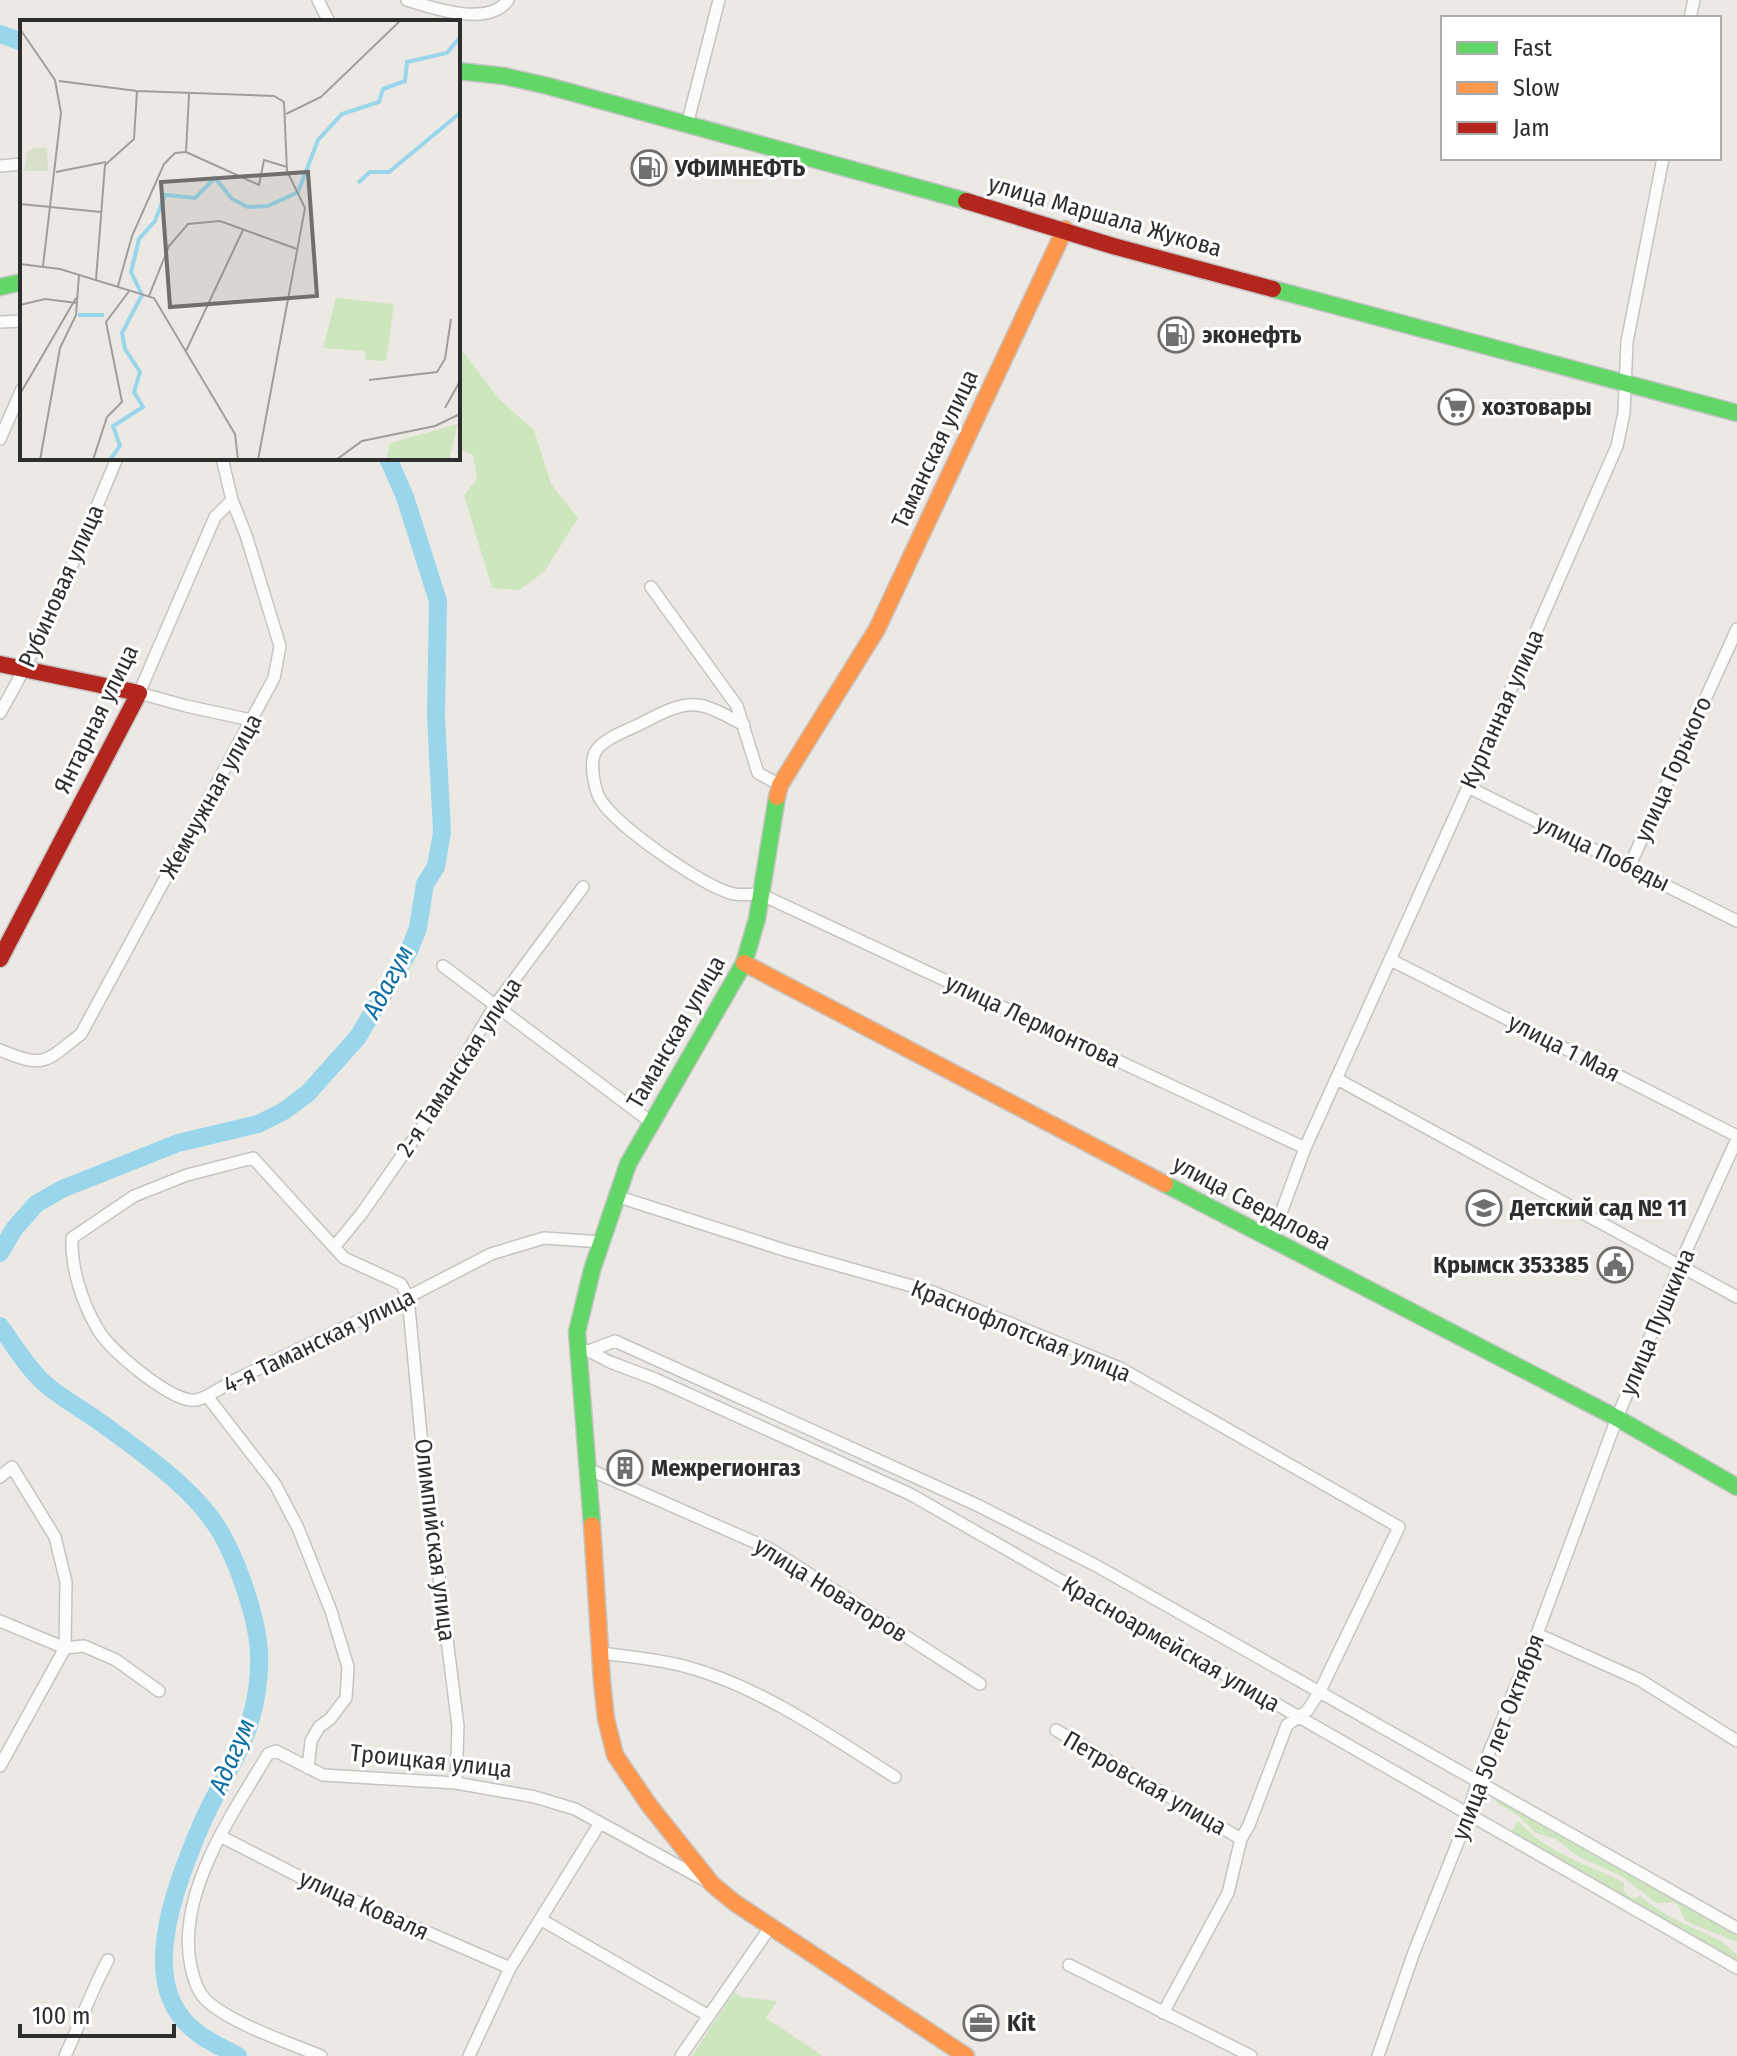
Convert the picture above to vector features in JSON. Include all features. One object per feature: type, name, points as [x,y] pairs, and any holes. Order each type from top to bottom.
[{"type":"main road","name":"улица Маршала Жукова","points":[[460,71],[541,84],[1065,229],[1113,246],[1737,413]]},
{"type":"main road","name":"Таманская улица","points":[[712,1884],[649,1805],[615,1755],[606,1719],[579,1316],[628,1164],[744,963],[755,936],[771,812],[780,785],[877,629],[1065,229]]},
{"type":"main road","points":[[0,287],[20,282]]},
{"type":"main road","points":[[0,664],[139,693]]},
{"type":"main road","name":"Янтарная улица","points":[[0,959],[139,693]]},
{"type":"main road","name":"улица Свердлова","points":[[744,963],[1617,1418],[1737,1487]]},
{"type":"main road","name":"Троицкая улица","points":[[712,1884],[735,1903],[966,2056]]},
{"type":"street","points":[[318,0],[328,20]]},
{"type":"street","points":[[407,0],[472,15],[490,14],[502,9],[508,0]]},
{"type":"street","points":[[687,125],[719,0]]},
{"type":"street","name":"Курганная улица","points":[[1271,1240],[1305,1148],[1617,446],[1624,413],[1627,342],[1663,160]]},
{"type":"street","points":[[0,166],[20,164]]},
{"type":"street","points":[[0,322],[20,321]]},
{"type":"street","points":[[0,439],[20,394]]},
{"type":"street","name":"Рубиновая улица","points":[[0,713],[24,671],[64,585],[116,460]]},
{"type":"street","name":"Жемчужная улица","points":[[0,1050],[39,1063],[52,1057],[81,1034],[274,678],[280,646],[232,500],[222,460]]},
{"type":"street","name":"Янтарная улица","points":[[139,693],[215,517],[232,500]]},
{"type":"street","points":[[651,587],[737,706],[758,773],[780,785]]},
{"type":"street","name":"улица Горького","points":[[1630,865],[1737,629]]},
{"type":"street","points":[[139,693],[251,720]]},
{"type":"street","name":"улица Лермонтова","points":[[744,725],[708,706],[689,703],[663,712],[602,744],[594,754],[593,771],[599,799],[613,815],[705,883],[733,894],[760,894],[1305,1148]]},
{"type":"street","name":"улица Победы","points":[[1468,787],[1630,865],[1737,921]]},
{"type":"street","name":"2-я Таманская улица","points":[[335,1246],[425,1123],[494,1007],[583,887]]},
{"type":"street","name":"улица 1 Мая","points":[[1391,960],[1737,1138]]},
{"type":"street","points":[[443,966],[652,1123]]},
{"type":"street","points":[[1337,1079],[1737,1297]]},
{"type":"street","name":"улица Пушкина","points":[[1617,1418],[1680,1264],[1737,1138]]},
{"type":"street","points":[[207,1396],[193,1401],[177,1397],[129,1363],[98,1331],[71,1259],[72,1238],[134,1196],[187,1175],[253,1158],[344,1258],[401,1284],[408,1297]]},
{"type":"street","name":"Краснофлотская улица","points":[[616,1196],[784,1250],[933,1292],[1120,1368],[1399,1527]]},
{"type":"street","name":"4-я Таманская улица","points":[[308,1768],[311,1741],[319,1727],[346,1698],[348,1667],[331,1611],[298,1528],[275,1484],[207,1396],[491,1254],[544,1238],[602,1242]]},
{"type":"street","name":"Олимпийская улица","points":[[408,1297],[421,1435],[458,1726],[456,1783]]},
{"type":"street","name":"Красноармейская улица","points":[[583,1350],[615,1341],[977,1505],[1095,1565],[1737,1928]]},
{"type":"street","name":"Красноармейская улица","points":[[583,1350],[689,1393],[910,1494],[1737,1968]]},
{"type":"street","name":"улица 50 лет Октября","points":[[1378,2056],[1478,1780],[1537,1634],[1617,1418]]},
{"type":"street","points":[[0,1477],[12,1467],[55,1537],[66,1582],[65,1648],[0,1766]]},
{"type":"street","name":"улица Новаторов","points":[[588,1469],[770,1549],[980,1684]]},
{"type":"street","name":"Петровская улица","points":[[1056,1730],[1241,1839],[1287,1725],[1307,1711],[1320,1691],[1399,1527]]},
{"type":"street","points":[[0,1621],[65,1648],[84,1646],[116,1660],[159,1691]]},
{"type":"street","points":[[1537,1634],[1640,1680],[1737,1741]]},
{"type":"street","points":[[601,1653],[684,1666],[716,1676],[808,1721],[895,1777]]},
{"type":"street","name":"Троицкая улица","points":[[321,2056],[222,2012],[205,1999],[195,1984],[188,1953],[190,1919],[200,1883],[220,1836],[268,1754],[276,1751],[323,1775],[456,1783],[535,1797],[575,1809],[712,1884]]},
{"type":"street","points":[[469,2056],[510,1968],[600,1823]]},
{"type":"street","name":"улица Коваля","points":[[220,1836],[304,1879],[510,1968]]},
{"type":"street","points":[[1163,2013],[1228,1893],[1241,1839]]},
{"type":"street","points":[[540,1919],[709,2016]]},
{"type":"street","points":[[681,2056],[771,1926]]},
{"type":"street","points":[[65,2056],[86,2002],[108,1960]]},
{"type":"street","points":[[1069,1965],[1251,2056]]},
{"type":"green space","points":[[460,351],[498,398],[534,430],[551,484],[578,518],[544,572],[519,590],[492,588],[464,495],[477,479],[473,455],[460,449]]},
{"type":"green space","points":[[1495,1797],[1737,1934],[1737,1942],[1692,1924],[1685,1920],[1678,1905],[1672,1902],[1656,1903],[1623,1877],[1577,1856],[1556,1839],[1536,1833],[1520,1817],[1496,1802]]},
{"type":"green space","points":[[1518,1821],[1554,1850],[1624,1883],[1628,1896],[1640,1896],[1667,1915],[1723,1942],[1737,1954],[1737,1964],[1510,1834]]},
{"type":"green space","points":[[734,1992],[742,1997],[777,2001],[766,2018],[823,2056],[692,2056]]},
{"type":"waterway","name":"Адагум","points":[[0,34],[20,41]]},
{"type":"waterway","name":"Адагум","points":[[0,1253],[14,1229],[36,1204],[62,1189],[178,1143],[258,1124],[284,1111],[308,1093],[358,1037],[409,951],[418,928],[425,884],[436,867],[442,832],[436,716],[438,601],[405,497],[389,460]]},
{"type":"waterway","name":"Адагум","points":[[0,1326],[29,1367],[47,1386],[133,1446],[190,1494],[221,1534],[244,1584],[259,1652],[255,1702],[241,1745],[184,1867],[169,1919],[164,1970],[169,1994],[184,2021],[238,2056]]},
{"type":"traffic: fast","points":[[460,71],[504,76],[548,86],[966,201]]},
{"type":"traffic: fast","points":[[0,287],[20,282]]},
{"type":"traffic: fast","points":[[1273,289],[1737,413]]},
{"type":"traffic: fast","points":[[592,1525],[577,1332],[592,1270],[628,1164],[744,963],[757,919],[777,797]]},
{"type":"traffic: fast","points":[[1165,1184],[1617,1418],[1737,1487]]},
{"type":"traffic: slow","points":[[777,797],[780,785],[877,629],[1065,229]]},
{"type":"traffic: slow","points":[[744,963],[1165,1184]]},
{"type":"traffic: slow","points":[[592,1525],[606,1719],[615,1755],[649,1805],[712,1884],[735,1903],[966,2056]]},
{"type":"traffic: jam","points":[[966,201],[1113,246],[1273,289]]},
{"type":"traffic: jam","points":[[0,664],[139,693],[0,959]]},
{"type":"place","name":"УФИМНЕФТЬ","points":[[649,168]]},
{"type":"place","name":"эконефть","points":[[1176,335]]},
{"type":"place","name":"хозтовары","points":[[1456,407]]},
{"type":"place","name":"Детский сад № 11","points":[[1484,1208]]},
{"type":"place","name":"Крымск 353385","points":[[1615,1265]]},
{"type":"place","name":"Межрегионгаз","points":[[625,1468]]},
{"type":"place","name":"Kit","points":[[981,2023]]}]
